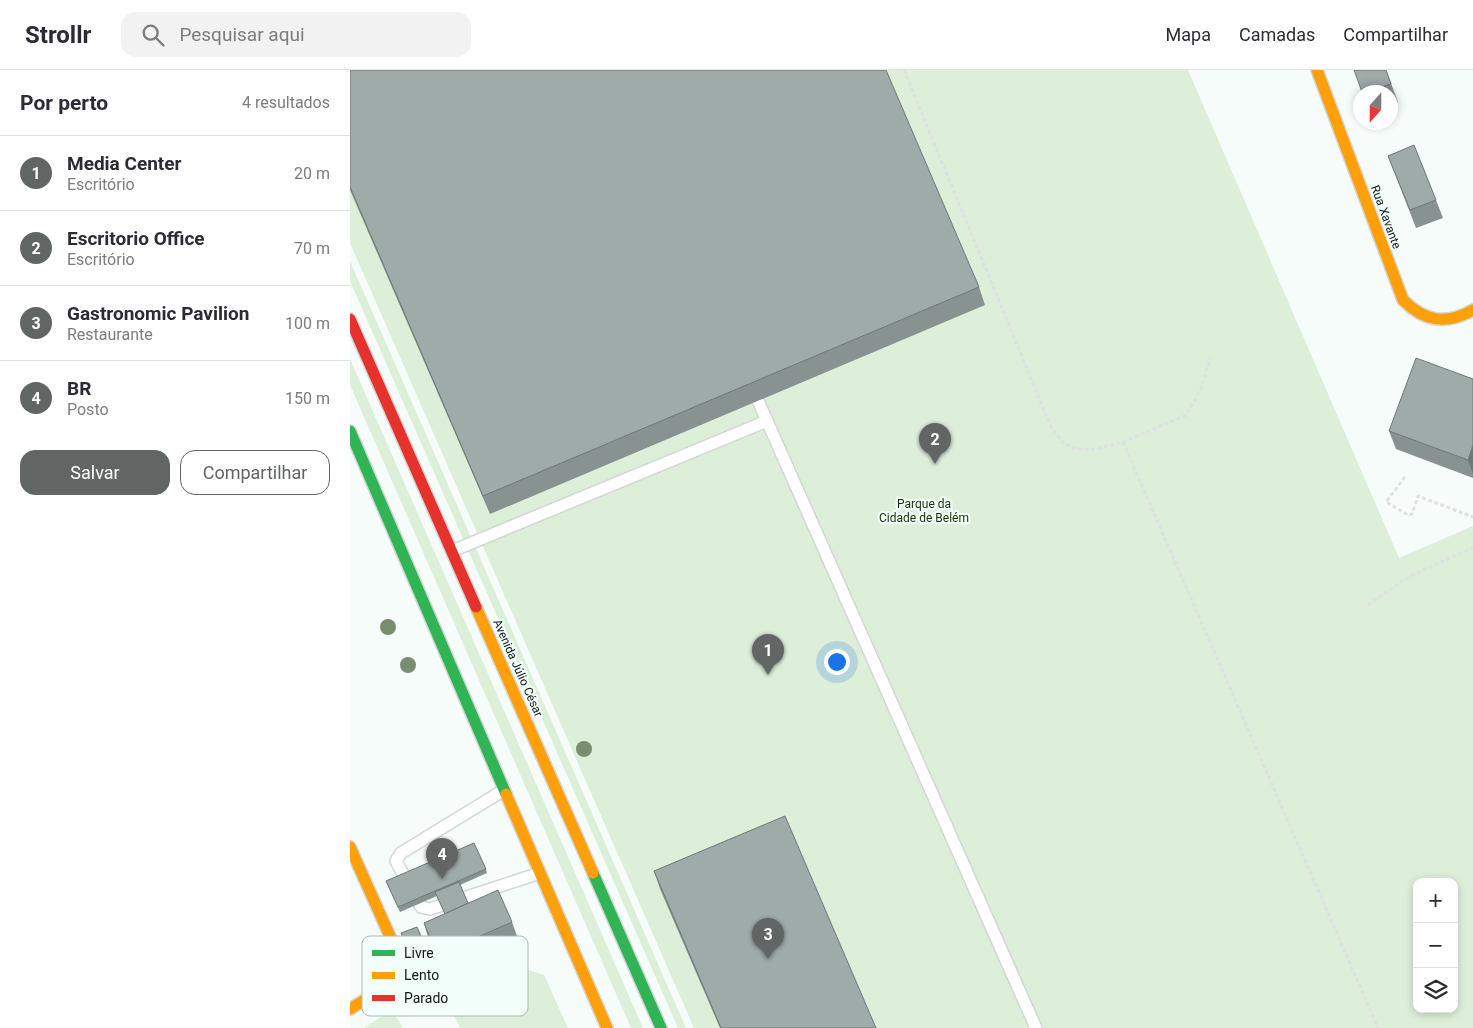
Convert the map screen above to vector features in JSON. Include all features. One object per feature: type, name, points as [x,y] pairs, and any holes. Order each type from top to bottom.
[{"type":"main road","name":"Rua Xavante","points":[[1317,70],[1403,300],[1414,312],[1430,319],[1445,320],[1460,317],[1473,310]]},
{"type":"main road","name":"Avenida Júlio César","points":[[350,319],[661,1028]]},
{"type":"main road","points":[[350,431],[607,1028]]},
{"type":"main road","points":[[350,847],[390,936]]},
{"type":"main road","points":[[350,1009],[362,1002]]},
{"type":"lane","points":[[747,376],[1036,1028]]},
{"type":"lane","points":[[452,551],[767,421]]},
{"type":"lane","points":[[504,790],[401,853],[396,861],[422,908],[430,909],[540,873]]},
{"type":"path","points":[[904,70],[1050,425],[1063,443],[1073,448],[1090,450],[1122,442],[1186,414],[1202,387],[1210,358]]},
{"type":"path","points":[[1122,442],[1378,1028]]},
{"type":"path","points":[[1405,477],[1386,502],[1394,508],[1408,515],[1412,514],[1418,496],[1473,517]]},
{"type":"path","points":[[1368,605],[1410,576],[1473,548]]},
{"type":"green space","name":"Parque da Cidade de Belém","points":[[350,70],[1188,70],[1399,558],[1473,526],[1473,1028],[694,1028],[350,243]]},
{"type":"green space","points":[[350,261],[686,1028],[678,1028],[350,281]]},
{"type":"green space","points":[[350,359],[643,1028],[631,1028],[350,385]]},
{"type":"green space","points":[[528,970],[544,975],[568,1028],[460,1028],[455,1016],[528,1016]]},
{"type":"green space","points":[[383,1016],[396,1016],[403,1028],[364,1028]]},
{"type":"building","points":[[350,70],[886,70],[979,287],[483,496],[350,187]]},
{"type":"building","points":[[1354,70],[1386,70],[1391,84],[1388,85],[1359,85]]},
{"type":"building","points":[[1414,145],[1436,200],[1410,210],[1388,156]]},
{"type":"building","points":[[1416,358],[1473,379],[1473,445],[1468,460],[1389,431]]},
{"type":"building","points":[[785,816],[876,1028],[721,1028],[654,871]]},
{"type":"building","points":[[474,843],[486,869],[398,907],[386,881]]},
{"type":"building","points":[[459,882],[468,903],[445,914],[435,892]]},
{"type":"building","points":[[498,890],[512,922],[480,936],[429,936],[424,923]]},
{"type":"building","points":[[417,927],[421,936],[402,936],[401,933]]},
{"type":"traffic: fast","points":[[350,431],[506,794]]},
{"type":"traffic: fast","points":[[593,873],[661,1028]]},
{"type":"traffic: slow","points":[[1317,70],[1403,300],[1419,313],[1436,319],[1454,318],[1473,310]]},
{"type":"traffic: slow","points":[[476,607],[593,873]]},
{"type":"traffic: slow","points":[[506,794],[607,1028]]},
{"type":"traffic: slow","points":[[350,847],[390,936]]},
{"type":"traffic: slow","points":[[350,1009],[362,1002]]},
{"type":"traffic: jam","points":[[350,319],[476,607]]},
{"type":"place","name":"Escritorio Office","points":[[935,464]]},
{"type":"place","name":"Media Center","points":[[768,675]]},
{"type":"place","name":"BR","points":[[442,879]]},
{"type":"place","name":"Gastronomic Pavilion","points":[[768,959]]}]
